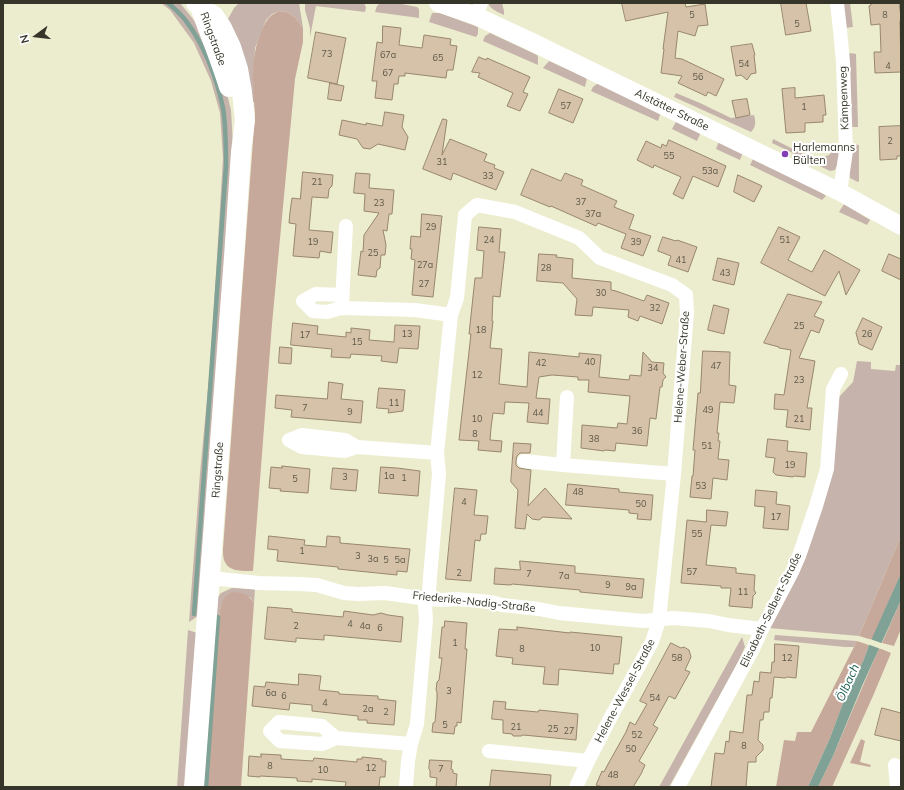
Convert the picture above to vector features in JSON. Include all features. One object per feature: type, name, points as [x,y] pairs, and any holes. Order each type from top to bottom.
[{"type":"main road","name":"Ringstraße","points":[[194,787],[234,257],[240,152],[237,121],[232,95],[222,63],[212,41],[202,5]]},
{"type":"street","name":"Alstätter Straße","points":[[438,3],[479,10],[532,42],[840,192],[901,226]]},
{"type":"street","name":"Kämpenweg","points":[[837,3],[843,62],[846,152],[840,192]]},
{"type":"street","name":"Helene-Weber-Straße","points":[[427,599],[429,591],[439,474],[437,453],[451,315],[457,298],[465,215],[477,205],[515,212],[578,238],[600,258],[672,285],[686,296],[687,313],[674,474],[659,620]]},
{"type":"street","points":[[346,226],[342,302],[451,315]]},
{"type":"street","name":"Elisabeth-Selbert-Straße","points":[[678,787],[750,656],[762,629],[792,572],[801,550],[827,469],[833,389],[841,374]]},
{"type":"street","points":[[563,465],[567,397]]},
{"type":"street","points":[[357,447],[437,453]]},
{"type":"street","points":[[524,461],[674,474]]},
{"type":"street","name":"Friederike-Nadig-Straße","points":[[210,578],[259,583],[317,585],[344,593],[385,593],[427,599],[456,599],[491,602],[502,605],[559,613],[643,620],[674,618],[709,621],[762,629]]},
{"type":"street","points":[[406,787],[408,761],[417,724],[426,620],[425,606],[427,599]]},
{"type":"street","name":"Helene-Wessel-Straße","points":[[576,787],[613,713],[652,642],[659,620]]},
{"type":"street","points":[[336,738],[322,726],[287,722],[280,722],[270,731],[280,741],[322,744],[336,738],[411,744]]},
{"type":"street","points":[[489,751],[588,761]]},
{"type":"street","points":[[895,765],[897,787]]},
{"type":"shaded area","points":[[161,3],[180,3],[206,38],[227,94],[231,110],[233,144],[198,616],[189,622],[200,473],[211,356],[223,158],[220,113],[211,81],[194,43],[170,10]]},
{"type":"shaded area","points":[[239,3],[299,3],[303,28],[295,17],[286,12],[279,11],[272,14],[266,20],[255,48],[253,80],[255,102],[253,102],[247,86],[228,19],[234,8]]},
{"type":"shaded area","points":[[305,3],[364,3],[366,7],[365,12],[316,6],[310,37],[310,28],[305,10]]},
{"type":"shaded area","points":[[380,3],[397,3],[417,7],[419,9],[419,18],[375,12]]},
{"type":"shaded area","points":[[488,3],[502,3],[504,15],[493,9]]},
{"type":"shaded area","points":[[842,3],[850,3],[853,27],[845,28]]},
{"type":"shaded area","points":[[279,11],[286,12],[295,17],[303,28],[303,42],[295,79],[272,324],[253,571],[241,571],[230,568],[227,565],[223,556],[223,549],[255,113],[253,72],[255,52],[261,32],[268,19]]},
{"type":"shaded area","points":[[432,13],[440,13],[478,27],[478,34],[476,37],[429,22]]},
{"type":"shaded area","points":[[490,33],[537,55],[538,65],[483,41],[485,36]]},
{"type":"shaded area","points":[[850,53],[856,54],[858,127],[852,127],[850,125],[847,58]]},
{"type":"shaded area","points":[[549,61],[587,78],[585,87],[543,68]]},
{"type":"shaded area","points":[[598,83],[661,112],[658,121],[591,91]]},
{"type":"shaded area","points":[[676,93],[731,118],[754,115],[755,126],[751,132],[674,97]]},
{"type":"shaded area","points":[[677,120],[701,132],[697,141],[672,129]]},
{"type":"shaded area","points":[[773,139],[815,160],[829,155],[839,144],[840,151],[838,164],[835,170],[830,171],[772,143]]},
{"type":"shaded area","points":[[719,141],[743,152],[740,160],[716,149]]},
{"type":"shaded area","points":[[853,144],[859,145],[858,182],[850,178],[849,172]]},
{"type":"shaded area","points":[[754,157],[819,190],[826,196],[822,200],[750,165]]},
{"type":"shaded area","points":[[844,204],[870,220],[867,225],[839,212]]},
{"type":"shaded area","points":[[857,361],[871,362],[871,369],[895,371],[896,365],[901,365],[901,536],[859,636],[769,628],[800,566],[838,398],[853,382]]},
{"type":"shaded area","points":[[901,536],[901,573],[872,640],[859,636]]},
{"type":"shaded area","points":[[232,588],[255,589],[254,603],[250,597],[222,603],[220,611],[206,787],[202,787],[218,597],[221,593]]},
{"type":"shaded area","points":[[232,592],[245,594],[254,603],[241,787],[206,787],[220,611],[223,600]]},
{"type":"shaded area","points":[[901,600],[901,629],[894,646],[882,643]]},
{"type":"shaded area","points":[[188,630],[197,633],[186,787],[177,787]]},
{"type":"shaded area","points":[[775,635],[857,641],[854,647],[845,647],[774,640]]},
{"type":"shaded area","points":[[742,637],[745,647],[737,664],[669,787],[659,787]]},
{"type":"shaded area","points":[[857,641],[869,645],[808,787],[776,787],[784,740],[795,741],[797,732],[811,732]]},
{"type":"shaded area","points":[[879,648],[891,653],[873,696],[832,787],[818,787],[833,756]]},
{"type":"shaded area","points":[[861,739],[865,741],[860,762],[871,765],[870,767],[850,763]]},
{"type":"water","points":[[901,573],[901,600],[818,787],[808,787],[830,738],[843,703],[864,659]]},
{"type":"pier","points":[[870,639],[884,644],[881,649],[867,644]]},
{"type":"building","points":[[622,3],[685,3],[686,7],[705,4],[708,25],[698,26],[695,36],[678,31],[675,58],[682,59],[724,79],[716,96],[708,92],[706,96],[678,83],[682,76],[661,73],[668,12],[626,21]]},
{"type":"building","points":[[781,3],[806,3],[811,31],[786,35]]},
{"type":"building","points":[[870,3],[899,3],[901,17],[901,72],[875,73],[874,52],[881,52],[880,24],[871,25]]},
{"type":"building","points":[[383,26],[401,28],[399,45],[422,48],[424,35],[451,39],[450,45],[457,46],[453,70],[447,70],[446,78],[405,73],[405,76],[399,76],[398,84],[394,84],[392,100],[375,98],[377,81],[372,81],[377,42],[382,43]]},
{"type":"building","points":[[316,32],[346,38],[337,84],[308,78]]},
{"type":"building","points":[[752,44],[755,55],[756,73],[751,74],[747,80],[741,75],[736,76],[731,47]]},
{"type":"building","points":[[479,57],[486,60],[487,58],[530,77],[523,92],[528,94],[520,111],[507,106],[513,93],[478,77],[480,73],[472,72]]},
{"type":"building","points":[[330,83],[344,86],[341,101],[328,99]]},
{"type":"building","points":[[795,88],[795,98],[824,95],[826,115],[823,115],[823,122],[805,123],[805,132],[786,133],[782,89]]},
{"type":"building","points":[[559,89],[583,99],[573,123],[549,113]]},
{"type":"building","points":[[747,99],[750,115],[736,118],[732,101]]},
{"type":"building","points":[[385,112],[404,115],[402,127],[408,137],[405,150],[378,144],[370,149],[363,148],[357,139],[339,135],[342,120],[366,125],[366,123],[382,126]]},
{"type":"building","points":[[443,119],[447,120],[442,155],[450,139],[487,154],[484,161],[495,165],[494,168],[504,172],[496,190],[453,173],[451,180],[423,169]]},
{"type":"building","points":[[901,126],[901,156],[897,156],[897,159],[880,160],[879,127]]},
{"type":"building","points":[[669,140],[726,166],[718,187],[693,176],[683,199],[673,194],[681,177],[654,165],[653,168],[637,160],[646,141],[661,148],[662,144],[666,146]]},
{"type":"building","points":[[532,169],[561,181],[565,173],[583,180],[581,185],[617,201],[614,207],[634,215],[629,229],[651,236],[643,256],[621,248],[626,234],[598,223],[596,226],[551,206],[550,207],[521,195]]},
{"type":"building","points":[[303,172],[333,175],[332,186],[329,189],[328,198],[312,197],[309,230],[333,232],[331,253],[320,251],[319,258],[293,256],[296,224],[289,223],[290,212],[292,198],[300,199]]},
{"type":"building","points":[[356,173],[370,174],[369,188],[394,190],[392,214],[389,214],[387,231],[383,230],[386,245],[385,255],[381,255],[380,268],[377,270],[376,277],[358,275],[361,251],[363,252],[364,235],[379,213],[364,211],[365,194],[354,193]]},
{"type":"building","points":[[738,175],[762,186],[754,202],[734,192]]},
{"type":"building","points":[[422,214],[442,216],[433,297],[412,295],[415,260],[411,259],[411,236],[420,237]]},
{"type":"building","points":[[479,227],[501,229],[499,252],[505,252],[500,297],[493,296],[493,321],[490,348],[502,349],[499,384],[527,387],[529,352],[579,357],[579,353],[601,355],[599,377],[629,380],[630,375],[641,376],[643,352],[652,362],[664,363],[663,373],[666,377],[663,380],[662,387],[660,387],[656,419],[650,418],[647,446],[616,443],[615,451],[581,448],[582,425],[617,428],[618,423],[627,424],[630,396],[588,392],[589,380],[578,380],[578,377],[552,375],[539,377],[536,398],[550,399],[548,424],[527,422],[529,403],[505,402],[504,414],[493,413],[490,440],[502,441],[501,452],[478,450],[479,441],[459,440],[471,334],[469,334],[475,278],[482,278],[484,251],[477,250]]},
{"type":"building","points":[[779,227],[800,237],[788,260],[812,272],[824,250],[860,270],[846,295],[839,271],[825,296],[761,263]]},
{"type":"building","points":[[663,237],[697,247],[688,272],[668,265],[671,256],[658,251]]},
{"type":"building","points":[[539,254],[557,255],[556,257],[573,259],[572,278],[611,282],[611,290],[644,301],[647,295],[669,303],[662,324],[640,316],[638,321],[628,317],[629,310],[593,307],[592,316],[575,315],[577,299],[563,283],[537,281]]},
{"type":"building","points":[[889,254],[901,259],[901,280],[882,271]]},
{"type":"building","points":[[718,258],[739,263],[734,285],[713,280]]},
{"type":"building","points":[[788,294],[822,302],[814,316],[824,320],[819,333],[811,330],[799,358],[815,361],[807,408],[812,408],[810,430],[786,427],[788,410],[774,409],[775,394],[784,395],[791,350],[764,343]]},
{"type":"building","points":[[714,305],[729,309],[724,334],[708,330]]},
{"type":"building","points":[[863,318],[882,327],[872,350],[859,344],[856,333]]},
{"type":"building","points":[[293,323],[318,326],[317,334],[346,337],[346,332],[351,333],[351,328],[370,330],[369,340],[394,342],[395,325],[420,326],[418,349],[399,348],[397,363],[381,361],[382,356],[351,354],[350,358],[331,357],[332,349],[291,345]]},
{"type":"building","points":[[280,347],[292,348],[291,364],[279,363]]},
{"type":"building","points":[[703,351],[730,352],[729,385],[736,386],[734,403],[720,402],[717,433],[719,433],[718,441],[720,441],[718,459],[729,460],[727,480],[713,478],[711,499],[690,497],[695,450],[693,450],[698,393],[700,393]]},
{"type":"building","points":[[329,382],[343,384],[341,399],[363,401],[361,423],[291,417],[292,410],[275,408],[276,395],[327,399]]},
{"type":"building","points":[[379,388],[405,390],[403,411],[388,413],[389,409],[377,408]]},
{"type":"building","points":[[768,439],[788,441],[787,451],[807,453],[805,477],[776,475],[773,472],[775,458],[766,457]]},
{"type":"building","points":[[514,443],[531,444],[530,453],[520,453],[517,456],[516,461],[516,465],[519,468],[531,470],[528,506],[545,488],[572,519],[543,517],[539,520],[532,519],[527,514],[525,529],[515,528],[518,490],[511,482]]},
{"type":"building","points":[[282,466],[310,469],[308,493],[280,491],[281,489],[269,488],[271,467],[282,468]]},
{"type":"building","points":[[381,467],[420,471],[418,496],[379,493]]},
{"type":"building","points":[[333,468],[358,470],[356,491],[331,489]]},
{"type":"building","points":[[568,484],[619,489],[619,492],[653,495],[651,520],[637,519],[638,514],[629,513],[629,510],[566,505]]},
{"type":"building","points":[[455,488],[477,490],[474,515],[488,516],[486,534],[481,534],[480,541],[475,540],[471,581],[446,579]]},
{"type":"building","points":[[756,490],[777,492],[776,504],[790,506],[788,530],[763,528],[765,507],[755,506]]},
{"type":"building","points":[[707,510],[728,512],[726,526],[711,525],[706,565],[736,568],[736,573],[755,575],[754,590],[756,593],[753,596],[752,608],[729,606],[731,588],[681,583],[687,520],[706,522]]},
{"type":"building","points":[[269,536],[305,540],[304,545],[326,547],[327,536],[340,537],[340,543],[410,549],[407,572],[397,571],[397,575],[277,561],[278,550],[268,549]]},
{"type":"building","points":[[520,561],[575,566],[575,573],[644,579],[642,598],[580,592],[580,590],[512,584],[494,584],[495,568],[520,570]]},
{"type":"building","points":[[268,607],[292,609],[292,612],[343,617],[344,611],[373,615],[381,613],[403,617],[401,642],[324,635],[324,640],[296,638],[296,642],[265,639]]},
{"type":"building","points":[[445,621],[467,623],[465,649],[467,649],[461,723],[457,722],[454,734],[432,732],[433,723],[435,722],[437,682],[439,680],[442,658],[439,658],[442,627],[444,627]]},
{"type":"building","points":[[517,627],[622,637],[619,664],[614,664],[613,674],[559,669],[558,685],[543,684],[545,667],[512,664],[513,658],[496,656],[499,629],[517,630]]},
{"type":"building","points":[[671,643],[689,650],[691,657],[685,670],[690,672],[675,699],[669,696],[653,725],[658,728],[639,761],[645,765],[641,774],[633,787],[603,787],[596,785],[602,771],[604,772],[630,722],[635,725],[647,704],[640,701]]},
{"type":"building","points":[[775,644],[799,646],[796,678],[774,677],[769,712],[764,712],[763,720],[760,720],[758,740],[763,745],[763,750],[756,757],[756,762],[748,762],[746,787],[711,787],[715,753],[724,754],[726,741],[729,742],[730,731],[743,733],[747,695],[752,695],[754,681],[759,682],[760,672],[771,673],[772,662],[774,662]]},
{"type":"building","points":[[299,674],[321,676],[319,690],[339,692],[339,694],[378,696],[378,699],[396,701],[394,725],[367,723],[367,720],[358,720],[358,716],[312,711],[312,705],[290,703],[289,710],[252,706],[254,686],[265,687],[266,682],[298,685]]},
{"type":"building","points":[[494,701],[506,702],[505,709],[538,712],[539,710],[578,714],[576,740],[523,735],[513,736],[512,734],[503,733],[503,720],[492,719]]},
{"type":"building","points":[[882,708],[901,713],[901,741],[875,735]]},
{"type":"building","points":[[261,754],[281,755],[281,759],[313,761],[314,758],[357,762],[357,759],[362,759],[362,757],[382,759],[382,761],[386,761],[385,777],[380,777],[379,787],[345,787],[346,782],[312,779],[312,782],[297,781],[297,778],[248,776],[249,756],[261,757]]},
{"type":"building","points":[[430,760],[452,761],[451,769],[453,770],[453,773],[457,774],[456,787],[436,787],[437,778],[430,777]]},
{"type":"building","points":[[492,770],[551,775],[550,787],[490,787]]},
{"type":"waterway","points":[[168,3],[182,16],[193,30],[209,62],[223,108],[226,137],[226,166],[194,614]]},
{"type":"waterway","points":[[206,787],[218,617]]},
{"type":"place","name":"Harlemanns Bülten","points":[[785,154]]},
{"type":"water label","name":"Ölbach","points":[[848,683]]}]
